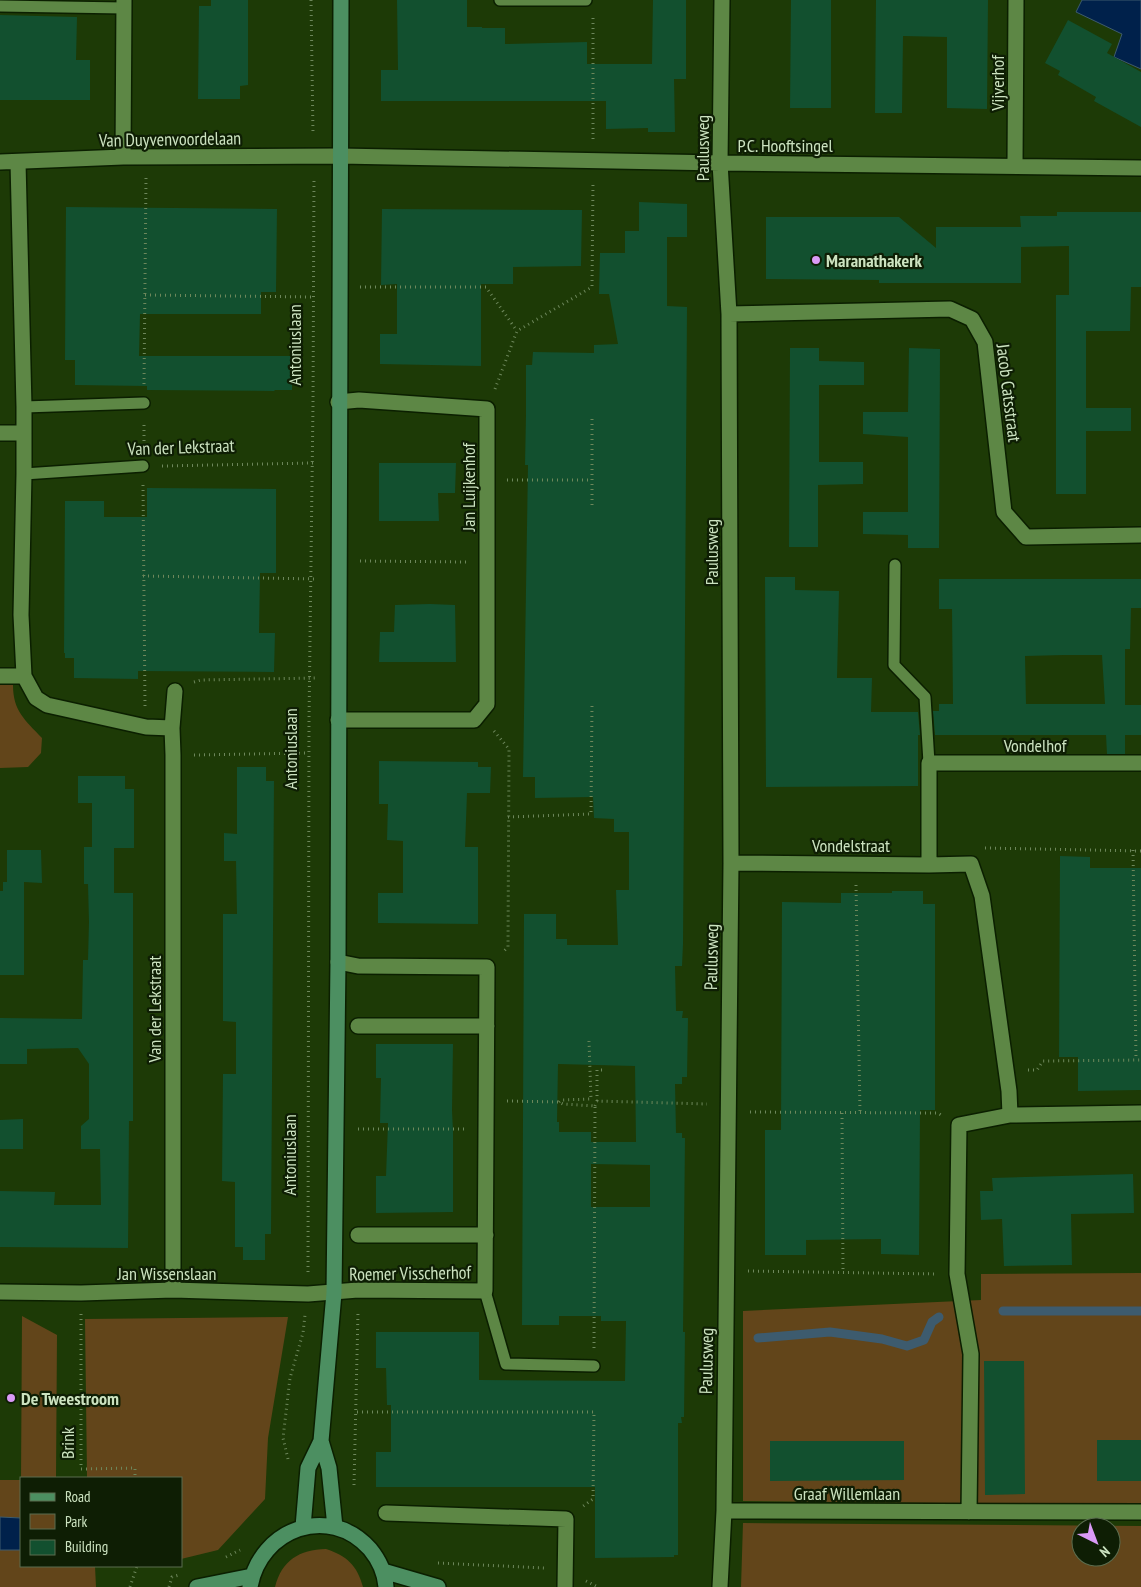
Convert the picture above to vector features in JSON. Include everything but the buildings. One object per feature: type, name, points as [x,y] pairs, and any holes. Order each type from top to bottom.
[{"type":"main road","points":[[303,1527],[308,1468],[321,1441],[334,1293],[338,962],[338,402],[341,0]]},
{"type":"main road","points":[[321,1441],[329,1468],[335,1528]]},
{"type":"main road","points":[[197,1587],[251,1581],[258,1562],[266,1550],[277,1540],[289,1532],[303,1527],[319,1526],[335,1528],[351,1534],[364,1543],[376,1556],[383,1571],[386,1587]]},
{"type":"main road","points":[[383,1571],[438,1587]]},
{"type":"street","name":"Paulusweg","points":[[720,1587],[724,1511],[731,863],[729,314],[720,163],[722,0]]},
{"type":"street","name":"Vijverhof","points":[[1015,166],[1016,0]]},
{"type":"street","points":[[123,157],[124,4]]},
{"type":"street","name":"Van Duyvenvoordelaan","points":[[0,162],[123,157],[340,156]]},
{"type":"street","name":"P.C. Hooftsingel","points":[[340,156],[1141,168]]},
{"type":"street","points":[[18,162],[24,407],[21,615],[24,676],[36,698],[47,705],[146,727],[172,728]]},
{"type":"street","name":"Jacob Catsstraat","points":[[729,314],[950,309],[972,318],[985,342],[1004,512],[1026,537],[1141,535]]},
{"type":"street","points":[[338,402],[359,400],[487,409]]},
{"type":"street","name":"Jan Luijkenhof","points":[[480,713],[486,704],[487,409]]},
{"type":"street","points":[[0,432],[24,433]]},
{"type":"street","points":[[0,676],[24,676]]},
{"type":"street","name":"Van der Lekstraat","points":[[173,1290],[172,728],[175,691]]},
{"type":"street","points":[[338,720],[474,720],[480,713]]},
{"type":"street","points":[[929,763],[929,865]]},
{"type":"street","name":"Vondelhof","points":[[929,763],[1141,763]]},
{"type":"street","name":"Vondelstraat","points":[[731,863],[971,864]]},
{"type":"street","points":[[971,864],[982,896],[1010,1115]]},
{"type":"street","points":[[338,962],[358,966],[487,967]]},
{"type":"street","name":"Roemer Visscherhof","points":[[334,1293],[358,1290],[486,1291],[487,967]]},
{"type":"street","points":[[358,1026],[487,1026]]},
{"type":"street","points":[[969,1512],[971,1354],[957,1274],[958,1125],[1010,1115],[1141,1113]]},
{"type":"street","points":[[358,1235],[486,1234]]},
{"type":"street","name":"Jan Wissenslaan","points":[[0,1292],[81,1293],[173,1290],[334,1293]]},
{"type":"street","name":"Graaf Willemlaan","points":[[724,1511],[1141,1512]]},
{"type":"street","points":[[386,1513],[566,1520],[565,1580]]},
{"type":"lane","points":[[500,0],[590,5]]},
{"type":"lane","points":[[0,6],[124,4]]},
{"type":"lane","points":[[24,407],[144,403]]},
{"type":"lane","name":"Van der Lekstraat","points":[[24,474],[144,466]]},
{"type":"lane","points":[[895,565],[894,665],[925,697],[929,763]]},
{"type":"lane","name":"Roemer Visscherhof","points":[[486,1291],[506,1364],[594,1366]]},
{"type":"path","name":"Antoniuslaan","points":[[289,1464],[283,1438],[290,1378],[303,1333],[308,1294],[309,753],[314,156],[311,0]]},
{"type":"path","points":[[487,409],[517,330],[592,287],[590,5]]},
{"type":"path","points":[[146,157],[143,576],[146,727]]},
{"type":"path","points":[[144,295],[313,297],[339,292],[486,287],[517,330]]},
{"type":"path","points":[[592,418],[592,505]]},
{"type":"path","name":"Van der Lekstraat","points":[[144,466],[338,462]]},
{"type":"path","points":[[487,480],[591,480]]},
{"type":"path","points":[[338,561],[487,562]]},
{"type":"path","points":[[143,576],[338,579]]},
{"type":"path","points":[[175,691],[201,680],[338,678]]},
{"type":"path","points":[[508,817],[592,814],[592,704]]},
{"type":"path","points":[[480,713],[509,748],[508,947],[487,967]]},
{"type":"path","points":[[173,755],[309,753]]},
{"type":"path","points":[[971,864],[979,848],[1141,851]]},
{"type":"path","points":[[1133,850],[1136,1060]]},
{"type":"path","points":[[856,864],[860,1113]]},
{"type":"path","points":[[559,1102],[562,1100],[591,1099],[589,1041]]},
{"type":"path","points":[[1006,1072],[1036,1070],[1043,1061],[1141,1060]]},
{"type":"path","points":[[594,1366],[595,1106],[597,1101],[597,1070],[604,1070]]},
{"type":"path","points":[[486,1100],[559,1102],[562,1104],[595,1106]]},
{"type":"path","points":[[597,1101],[842,1113],[938,1113],[958,1125]]},
{"type":"path","points":[[842,1113],[843,1272]]},
{"type":"path","points":[[358,1129],[486,1129]]},
{"type":"path","points":[[726,1271],[957,1274]]},
{"type":"path","name":"Brink","points":[[81,1293],[81,1469],[135,1468],[135,1477]]},
{"type":"path","points":[[357,1412],[594,1412],[593,1499],[566,1520]]},
{"type":"path","points":[[436,1562],[549,1568],[565,1580],[598,1587]]},
{"type":"path","points":[[130,1587],[137,1567]]},
{"type":"green space","points":[[0,685],[13,685],[15,702],[21,714],[42,738],[41,753],[28,767],[0,768]]},
{"type":"green space","points":[[1141,1273],[1141,1505],[743,1501],[743,1311],[981,1300],[981,1274]]},
{"type":"green space","points":[[22,1316],[57,1335],[56,1477],[21,1477]]},
{"type":"green space","points":[[288,1317],[268,1438],[265,1499],[218,1550],[182,1559],[182,1477],[87,1477],[85,1319]]},
{"type":"green space","points":[[0,1480],[20,1480],[20,1518],[0,1517]]},
{"type":"green space","points":[[743,1523],[1071,1525],[1071,1567],[1121,1567],[1121,1526],[1141,1526],[1141,1587],[741,1587]]},
{"type":"green space","points":[[326,1549],[350,1562],[358,1573],[363,1587],[275,1587],[282,1570],[293,1558],[300,1554]]},
{"type":"green space","points":[[0,1550],[20,1550],[20,1567],[95,1567],[96,1587],[0,1587]]},
{"type":"water","points":[[1082,0],[1141,0],[1141,69],[1114,57],[1122,34],[1076,12]]},
{"type":"water","points":[[0,1517],[20,1518],[20,1550],[0,1550]]},
{"type":"waterway","points":[[1003,1311],[1141,1311]]},
{"type":"waterway","points":[[758,1338],[830,1332],[882,1339],[907,1346],[924,1340],[932,1322],[939,1317]]},
{"type":"place","name":"Maranathakerk","points":[[816,260]]},
{"type":"place","name":"De Tweestroom","points":[[11,1398]]}]
